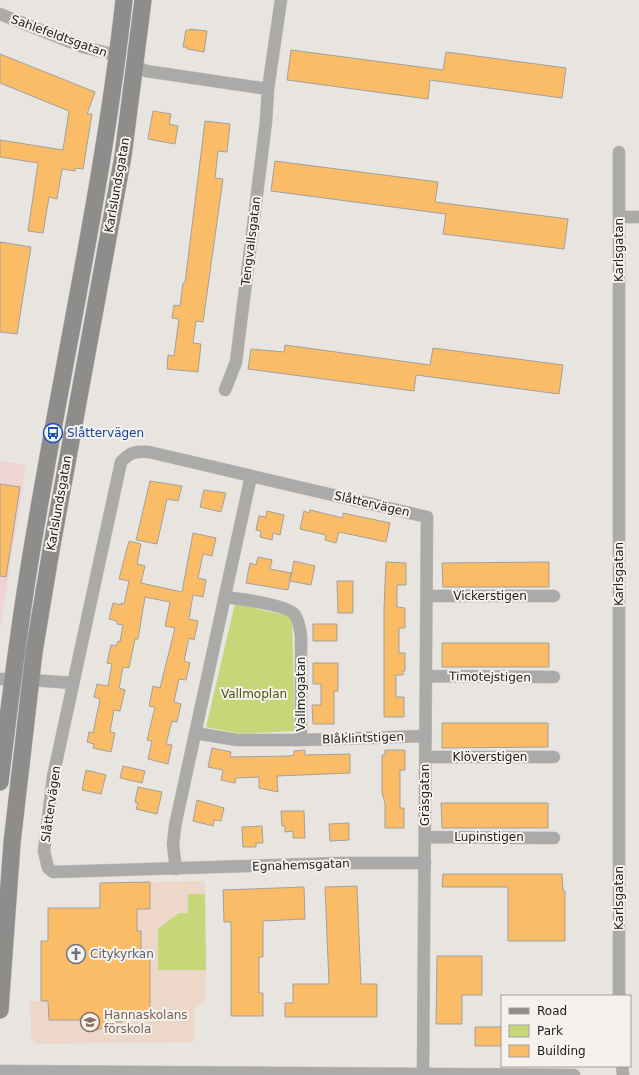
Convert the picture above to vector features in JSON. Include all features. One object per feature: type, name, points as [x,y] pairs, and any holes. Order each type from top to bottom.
[{"type":"main road","name":"Karlslundsgatan","points":[[0,782],[6,679],[89,240],[118,58],[124,0]]},
{"type":"main road","name":"Karlslundsgatan","points":[[0,1010],[10,856],[41,603],[123,156],[143,0]]},
{"type":"main road","points":[[118,58],[135,66]]},
{"type":"main road","points":[[6,679],[31,680]]},
{"type":"street","name":"Tengvallsgatan","points":[[225,390],[236,362],[265,130],[268,89],[281,0]]},
{"type":"street","name":"Sahlefeldtsgatan","points":[[0,14],[83,47],[108,53],[118,58]]},
{"type":"street","points":[[135,66],[146,71],[268,89]]},
{"type":"street","name":"Karlsgatan","points":[[619,152],[619,995]]},
{"type":"street","points":[[619,217],[639,217]]},
{"type":"street","name":"Slåttervägen","points":[[176,869],[53,872],[48,868],[45,859],[44,851],[46,823],[53,777],[121,462],[128,454],[137,451],[149,452],[427,517]]},
{"type":"street","points":[[176,869],[173,845],[175,826],[251,476]]},
{"type":"street","name":"Gräsgatan","points":[[423,1074],[427,517]]},
{"type":"street","name":"Vickerstigen","points":[[427,596],[554,596]]},
{"type":"street","name":"Vallmogatan","points":[[195,733],[237,740],[301,740],[302,636],[299,624],[294,614],[283,608],[225,597]]},
{"type":"street","name":"Timotejstigen","points":[[426,676],[554,677]]},
{"type":"street","points":[[31,680],[73,684]]},
{"type":"street","name":"Blåklintstigen","points":[[301,740],[426,736]]},
{"type":"street","name":"Klöverstigen","points":[[426,757],[554,757]]},
{"type":"street","name":"Lupinstigen","points":[[425,837],[554,838]]},
{"type":"street","name":"Egnahemsgatan","points":[[176,869],[342,863],[425,863]]},
{"type":"street","points":[[0,1071],[574,1075]]},
{"type":"shaded area","points":[[0,461],[26,465],[0,631]]},
{"type":"shaded area","points":[[205,881],[206,998],[194,1009],[194,1042],[36,1044],[31,1036],[30,1001],[122,1000],[97,926],[96,908],[100,904],[100,883]]},
{"type":"green space","name":"Vallmoplan","points":[[235,603],[292,617],[295,731],[242,734],[206,727]]},
{"type":"green space","points":[[188,894],[205,894],[206,970],[158,970],[158,929],[179,913],[188,913]]},
{"type":"building","points":[[186,30],[207,31],[204,52],[183,47]]},
{"type":"building","points":[[291,50],[443,70],[446,52],[566,68],[562,98],[430,80],[428,99],[287,80]]},
{"type":"building","points":[[0,54],[95,92],[87,114],[92,114],[83,169],[75,168],[75,171],[62,169],[57,199],[49,197],[43,233],[28,231],[38,163],[0,157],[0,140],[63,150],[69,111],[0,83]]},
{"type":"building","points":[[153,111],[171,114],[169,124],[178,126],[175,144],[148,139]]},
{"type":"building","points":[[205,121],[230,124],[227,152],[218,151],[215,178],[223,179],[203,322],[196,321],[193,343],[201,344],[198,372],[167,369],[168,355],[174,356],[179,319],[172,318],[174,305],[180,306],[183,283],[185,283]]},
{"type":"building","points":[[275,161],[438,182],[435,202],[568,219],[564,249],[443,234],[446,214],[271,191]]},
{"type":"building","points":[[0,242],[31,247],[17,334],[0,332]]},
{"type":"building","points":[[285,345],[430,365],[433,348],[563,365],[559,394],[416,375],[414,391],[248,369],[251,349],[284,352]]},
{"type":"building","points":[[150,481],[182,486],[178,501],[167,499],[157,544],[136,540]]},
{"type":"building","points":[[0,484],[20,487],[6,577],[0,576]]},
{"type":"building","points":[[204,490],[226,493],[221,512],[200,507]]},
{"type":"building","points":[[310,510],[343,518],[343,513],[390,523],[386,542],[339,532],[336,543],[325,540],[326,535],[300,529],[304,511],[309,513]]},
{"type":"building","points":[[267,511],[284,515],[280,535],[273,533],[272,540],[260,537],[261,531],[256,530],[259,516],[266,517]]},
{"type":"building","points":[[193,533],[216,538],[212,556],[203,554],[198,578],[206,580],[203,597],[193,595],[189,619],[198,621],[194,640],[189,638],[184,661],[190,663],[186,680],[179,679],[174,702],[181,704],[177,722],[172,721],[166,744],[172,745],[168,764],[148,759],[152,741],[147,740],[155,707],[149,706],[153,686],[160,688],[175,628],[165,626],[170,602],[145,597],[138,639],[135,639],[129,668],[123,667],[119,688],[125,690],[120,711],[114,710],[110,732],[115,733],[111,752],[93,748],[94,744],[87,742],[89,732],[93,733],[100,699],[94,697],[97,684],[108,686],[112,664],[107,663],[111,645],[116,646],[118,641],[120,642],[123,625],[117,624],[117,621],[109,619],[113,603],[121,605],[121,603],[124,604],[129,581],[119,579],[129,541],[141,544],[137,564],[145,566],[141,583],[182,592]]},
{"type":"building","points":[[258,557],[272,560],[270,569],[291,573],[288,590],[246,583],[250,563],[256,565]]},
{"type":"building","points":[[294,561],[315,566],[311,585],[290,581]]},
{"type":"building","points":[[386,562],[406,563],[406,585],[397,585],[397,607],[405,608],[405,628],[399,628],[399,653],[405,653],[405,671],[403,671],[403,675],[396,675],[396,697],[404,697],[404,717],[384,717],[384,608]]},
{"type":"building","points":[[549,562],[549,587],[443,587],[442,563]]},
{"type":"building","points":[[337,581],[353,581],[353,613],[338,613]]},
{"type":"building","points":[[313,624],[337,624],[337,641],[313,641]]},
{"type":"building","points":[[442,643],[549,643],[549,667],[442,667]]},
{"type":"building","points":[[313,663],[338,663],[338,691],[334,691],[334,724],[313,724],[312,705],[321,705],[321,684],[313,684]]},
{"type":"building","points":[[442,723],[548,723],[548,747],[442,748]]},
{"type":"building","points":[[212,748],[231,752],[230,757],[289,756],[294,755],[294,751],[305,750],[305,755],[350,754],[350,773],[277,776],[278,792],[259,788],[259,777],[236,778],[235,783],[221,780],[223,770],[208,767]]},
{"type":"building","points":[[385,750],[405,750],[405,770],[400,770],[400,808],[404,808],[404,828],[385,828],[385,803],[382,793],[382,755],[385,755]]},
{"type":"building","points":[[123,766],[145,771],[142,783],[120,778]]},
{"type":"building","points":[[86,770],[106,775],[101,794],[82,790]]},
{"type":"building","points":[[138,787],[162,792],[157,814],[136,809],[138,803],[135,802]]},
{"type":"building","points":[[197,800],[224,808],[221,821],[214,820],[213,826],[193,821]]},
{"type":"building","points":[[441,803],[548,803],[548,828],[442,828]]},
{"type":"building","points":[[281,811],[304,811],[305,838],[293,838],[293,831],[285,832],[285,826],[282,826]]},
{"type":"building","points":[[349,823],[349,840],[330,841],[329,824]]},
{"type":"building","points":[[262,826],[263,843],[256,843],[256,847],[243,847],[242,827]]},
{"type":"building","points":[[443,874],[562,874],[563,891],[565,891],[565,941],[508,941],[508,887],[442,887]]},
{"type":"building","points":[[150,882],[150,909],[137,909],[137,931],[141,931],[141,957],[150,957],[150,1016],[122,1016],[122,1022],[105,1022],[105,1027],[93,1031],[84,1028],[83,1020],[49,1020],[48,1001],[41,1001],[41,941],[48,941],[48,908],[100,908],[100,883]]},
{"type":"building","points":[[357,886],[361,984],[377,984],[377,1017],[285,1017],[285,1003],[293,1003],[293,984],[329,984],[325,887]]},
{"type":"building","points":[[304,887],[305,919],[263,921],[263,957],[259,957],[259,993],[263,993],[263,1016],[231,1016],[231,922],[224,922],[223,890]]},
{"type":"building","points":[[437,956],[482,956],[482,995],[462,995],[462,1024],[436,1024]]},
{"type":"building","points":[[475,1027],[501,1027],[501,1046],[475,1046]]},
{"type":"place","name":"Slåttervägen","points":[[53,433]]},
{"type":"place","name":"Citykyrkan","points":[[76,954]]},
{"type":"place","name":"Hannaskolans förskola","points":[[90,1022]]}]
